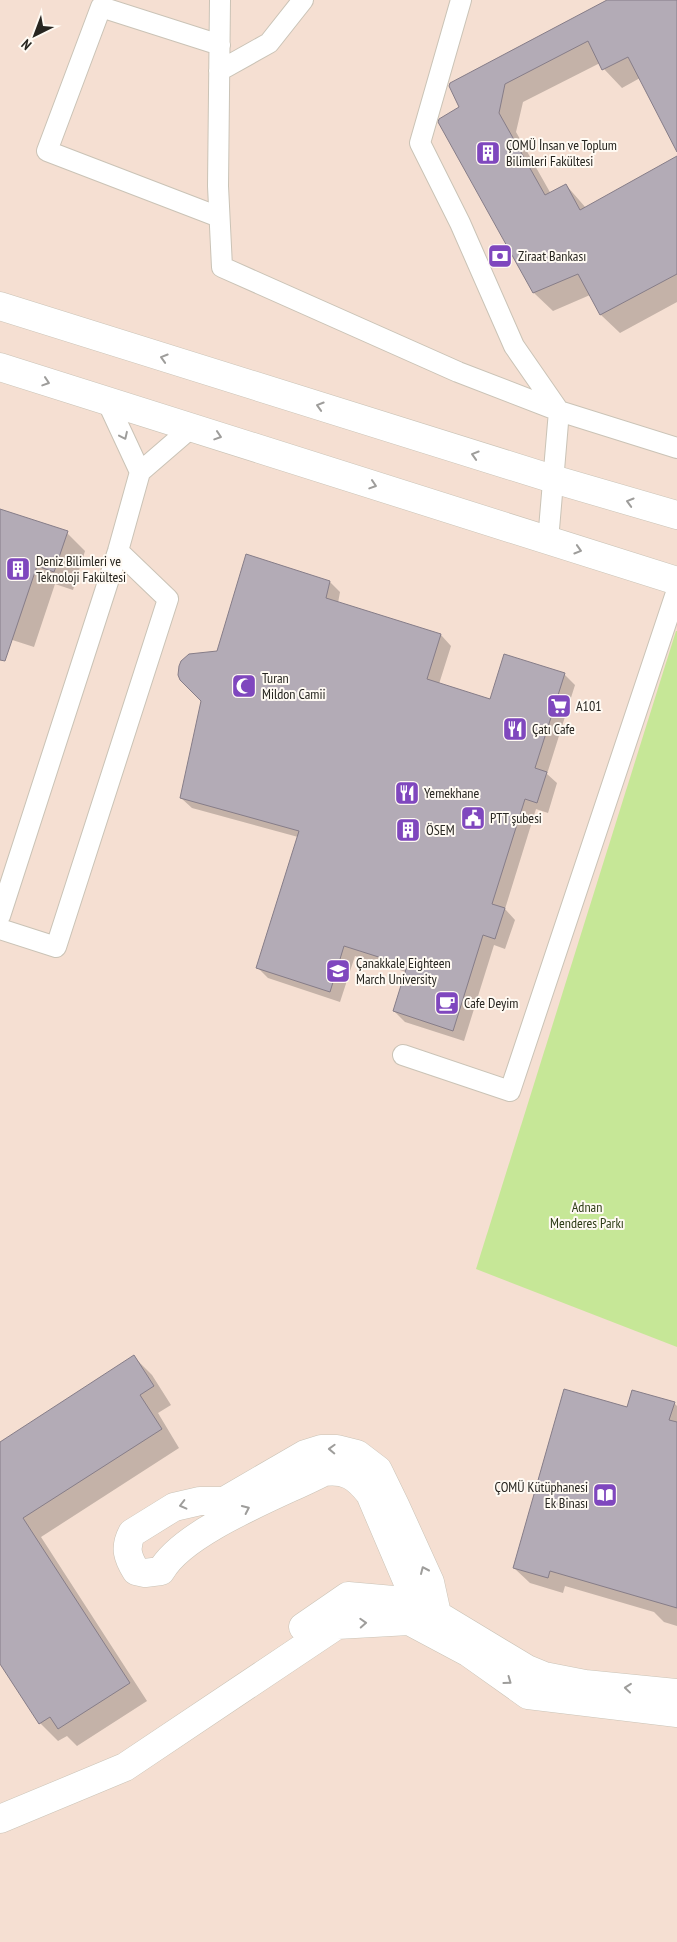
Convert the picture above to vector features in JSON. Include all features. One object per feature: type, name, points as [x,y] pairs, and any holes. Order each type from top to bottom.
[{"type":"street","points":[[0,306],[553,479],[677,515]]},
{"type":"street","points":[[0,367],[677,581]]},
{"type":"street","points":[[424,1618],[430,1582],[396,1505],[378,1470],[357,1454],[337,1449],[321,1449],[305,1454],[224,1501],[200,1501],[174,1507],[132,1533],[128,1540],[126,1550],[136,1571],[145,1573],[161,1572],[166,1562],[177,1551],[227,1518],[324,1472],[337,1470],[359,1480],[370,1494],[424,1618],[469,1653],[528,1695],[677,1713]]},
{"type":"street","points":[[0,1806],[122,1748],[200,1698],[348,1596],[424,1618],[544,1676],[585,1684],[677,1693]]},
{"type":"street","points":[[0,1819],[125,1767],[337,1625],[424,1618]]},
{"type":"lane","points":[[220,0],[218,186],[222,268],[458,372],[559,411],[677,448]]},
{"type":"lane","points":[[219,72],[269,44],[303,0]]},
{"type":"lane","points":[[461,0],[420,143],[460,223],[514,346],[559,411],[548,541]]},
{"type":"lane","points":[[220,45],[101,7],[47,150],[220,217]]},
{"type":"lane","points":[[107,401],[140,472]]},
{"type":"lane","points":[[0,916],[118,551],[140,472],[191,428]]},
{"type":"lane","points":[[0,929],[56,947],[168,600],[118,551]]},
{"type":"lane","points":[[403,1055],[510,1091],[677,590]]},
{"type":"shaded area","name":"Çanakkale Eighteen March University","points":[[0,0],[677,0],[677,1942],[0,1942]]},
{"type":"green space","name":"Adnan Menderes Parkı","points":[[677,631],[677,1347],[476,1269]]},
{"type":"building","name":"ÇOMÜ İnsan ve Toplum Bilimleri Fakültesi","points":[[607,0],[677,0],[677,152],[628,57],[602,70],[588,41],[505,84],[499,113],[545,195],[566,184],[580,210],[677,156],[677,274],[600,315],[578,274],[533,293],[438,122],[439,119],[459,107],[449,86],[450,83]]},
{"type":"building","name":"Deniz Bilimleri ve Teknoloji Fakültesi","points":[[0,509],[68,531],[54,572],[37,566],[5,661],[0,660]]},
{"type":"building","name":"ÖSEM","points":[[246,554],[330,581],[326,598],[441,634],[427,679],[490,699],[504,654],[565,673],[535,768],[547,772],[537,803],[525,799],[492,904],[505,908],[495,939],[483,935],[453,1031],[393,1011],[407,966],[344,946],[330,992],[256,968],[299,831],[180,798],[201,701],[180,680],[178,675],[179,666],[181,661],[189,654],[217,651]]},
{"type":"building","points":[[134,1355],[154,1386],[140,1395],[162,1429],[23,1518],[130,1683],[58,1729],[50,1717],[39,1724],[0,1664],[0,1442]]},
{"type":"building","name":"ÇOMÜ Kütüphanesi Ek Binası","points":[[564,1389],[627,1407],[632,1390],[675,1402],[669,1420],[677,1422],[677,1608],[550,1571],[548,1578],[513,1568]]},
{"type":"place","name":"ÇOMÜ İnsan ve Toplum Bilimleri Fakültesi","points":[[488,153]]},
{"type":"place","name":"Ziraat Bankası","points":[[500,256]]},
{"type":"place","name":"Deniz Bilimleri ve Teknoloji Fakültesi","points":[[18,569]]},
{"type":"place","name":"Turan Mildon Camii","points":[[244,686]]},
{"type":"place","name":"A101","points":[[559,706]]},
{"type":"place","name":"Çatı Cafe","points":[[515,729]]},
{"type":"place","name":"Yemekhane","points":[[407,793]]},
{"type":"place","name":"PTT şubesi","points":[[473,818]]},
{"type":"place","name":"ÖSEM","points":[[408,830]]},
{"type":"place","name":"Çanakkale Eighteen March University","points":[[338,971]]},
{"type":"place","name":"Cafe Deyim","points":[[447,1003]]},
{"type":"place","name":"ÇOMÜ Kütüphanesi Ek Binası","points":[[605,1495]]}]
